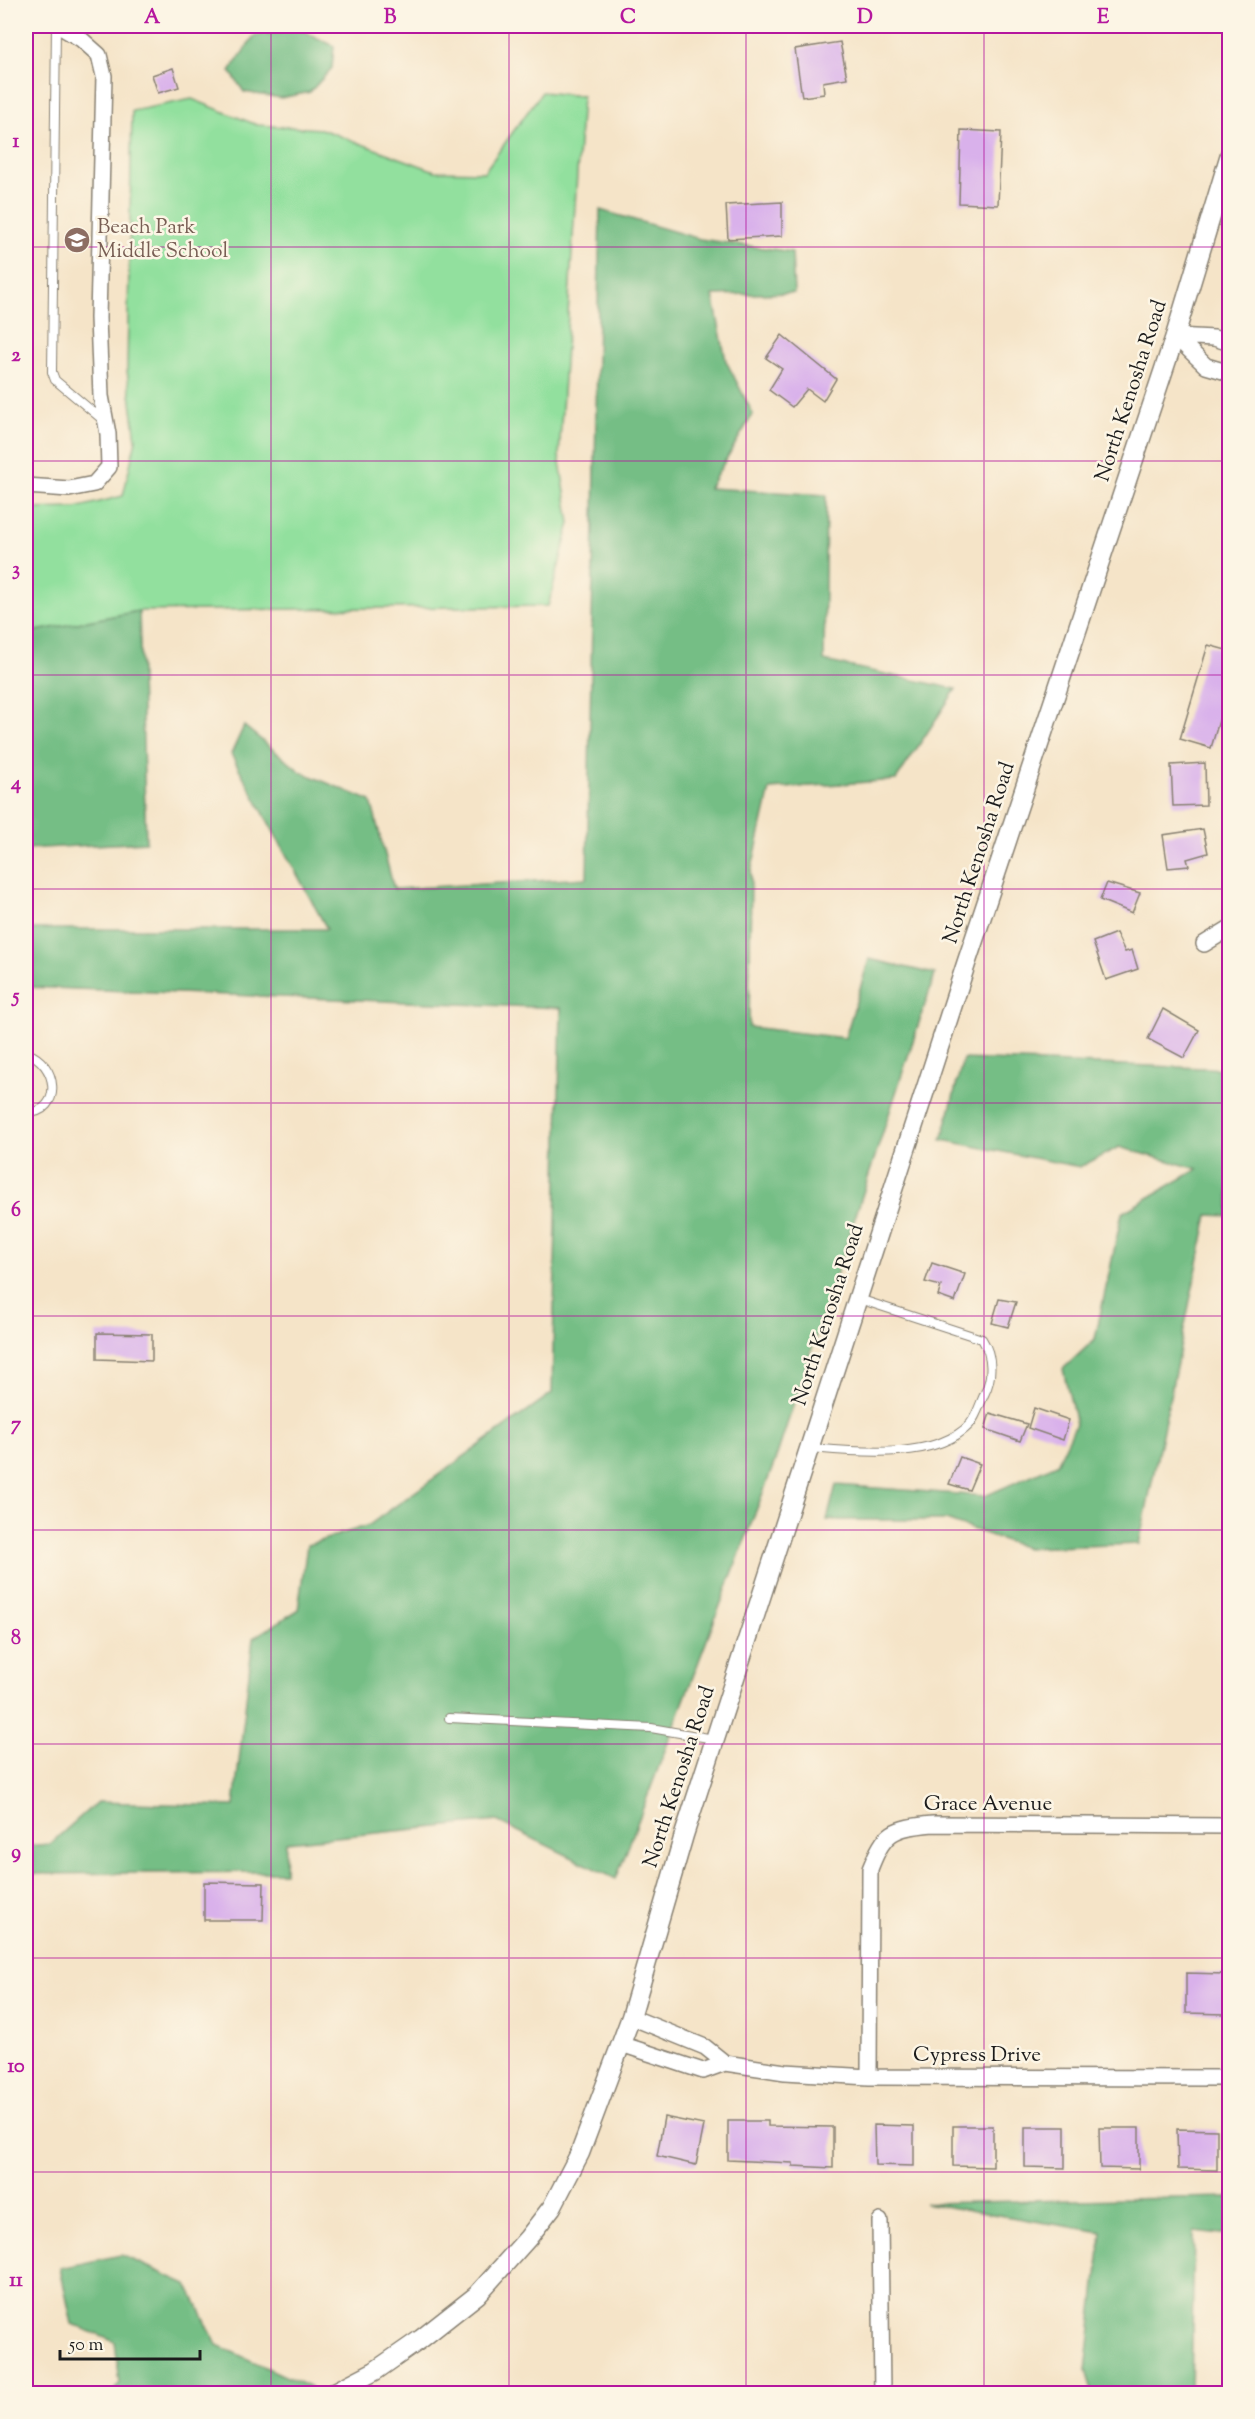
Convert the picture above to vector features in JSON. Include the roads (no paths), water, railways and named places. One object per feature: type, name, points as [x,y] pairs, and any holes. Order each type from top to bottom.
[{"type":"street","points":[[26,486],[69,489],[94,484],[109,467],[98,318],[104,76],[99,55],[81,39],[57,26]]},
{"type":"street","name":"North Kenosha Road","points":[[331,2394],[375,2370],[431,2332],[477,2295],[528,2238],[552,2207],[570,2175],[631,2017],[684,1835],[858,1298],[1175,336],[1230,154]]},
{"type":"street","points":[[1175,336],[1214,338],[1230,343]]},
{"type":"street","points":[[1175,336],[1206,366],[1230,373]]},
{"type":"street","points":[[1204,944],[1230,928]]},
{"type":"street","name":"Grace Avenue","points":[[868,2077],[870,1869],[881,1843],[903,1827],[933,1824],[1230,1827]]},
{"type":"street","name":"Cypress Drive","points":[[631,2017],[705,2047],[725,2062],[785,2072],[868,2077],[1230,2078]]},
{"type":"street","name":"Cypress Drive","points":[[621,2044],[703,2071],[725,2062]]},
{"type":"street","points":[[880,2221],[882,2394]]},
{"type":"lane","points":[[57,26],[52,372],[55,380],[104,421]]},
{"type":"lane","points":[[26,1053],[45,1063],[52,1077],[52,1092],[48,1105],[37,1113],[26,1113]]},
{"type":"lane","points":[[809,1448],[867,1452],[902,1450],[946,1442],[970,1424],[990,1384],[990,1351],[982,1339],[858,1298]]},
{"type":"lane","points":[[449,1718],[615,1725],[651,1728],[716,1739]]},
{"type":"place","name":"Beach Park Middle School","points":[[77,240]]}]
